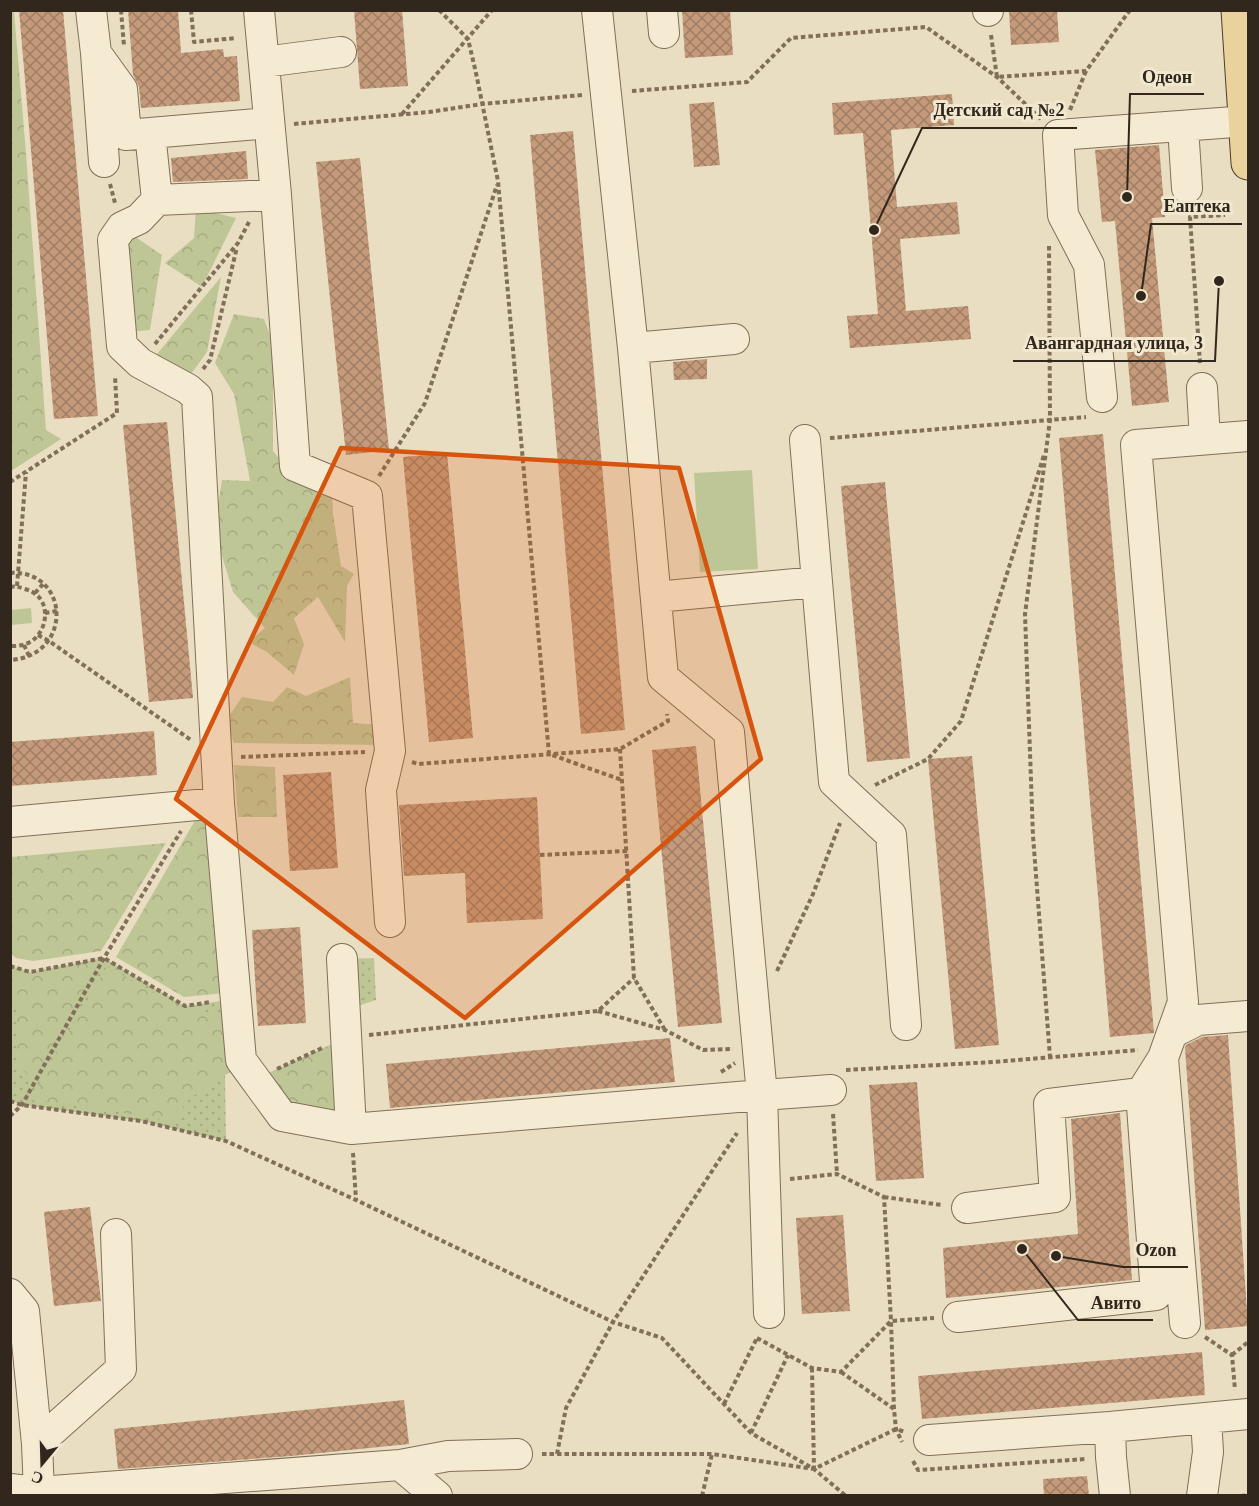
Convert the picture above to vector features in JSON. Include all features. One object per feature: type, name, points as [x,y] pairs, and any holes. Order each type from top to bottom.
[{"type":"main road","points":[[1238,10],[1248,163]]},
{"type":"lane","points":[[92,10],[122,89],[126,135],[270,124]]},
{"type":"lane","points":[[259,10],[276,195],[295,466],[366,496],[390,751],[381,790],[390,922]]},
{"type":"lane","points":[[597,10],[633,348],[663,677],[729,732],[762,1095],[765,1182],[763,1326]]},
{"type":"lane","points":[[264,62],[341,52]]},
{"type":"lane","points":[[104,162],[111,55]]},
{"type":"lane","points":[[1101,397],[1089,265],[1063,215],[1058,135],[1247,121]]},
{"type":"lane","points":[[1183,127],[1187,188]]},
{"type":"lane","points":[[150,133],[157,200]]},
{"type":"lane","points":[[276,195],[157,200],[139,219],[122,227],[113,240],[122,345],[140,363],[188,389],[197,397],[217,758],[208,804],[236,999],[241,1060],[282,1116],[351,1130],[831,1090]]},
{"type":"lane","points":[[633,348],[734,339]]},
{"type":"lane","points":[[1202,388],[1205,440]]},
{"type":"lane","points":[[958,1317],[1156,1295],[1141,1093],[1167,1045],[1183,1002],[1136,445],[1248,436]]},
{"type":"lane","points":[[805,440],[834,782],[891,835],[906,1025]]},
{"type":"lane","points":[[656,597],[817,582]]},
{"type":"lane","points":[[10,822],[208,804]]},
{"type":"lane","points":[[342,959],[351,1130]]},
{"type":"lane","points":[[1167,1045],[1197,1020],[1248,1016]]},
{"type":"lane","points":[[1167,1045],[1185,1323]]},
{"type":"lane","points":[[967,1208],[1055,1197],[1049,1104],[1141,1093]]},
{"type":"lane","points":[[37,1444],[121,1369],[116,1234]]},
{"type":"lane","points":[[10,1294],[24,1311],[37,1444],[29,1492],[400,1465],[448,1456],[517,1454]]},
{"type":"lane","points":[[929,1440],[1243,1415]]},
{"type":"lane","points":[[1202,1496],[1208,1452],[1206,1418]]},
{"type":"lane","points":[[1110,1427],[1115,1496]]},
{"type":"lane","points":[[400,1465],[437,1496]]},
{"type":"path","points":[[111,55],[121,10]]},
{"type":"path","points":[[191,10],[194,42],[245,37]]},
{"type":"path","points":[[439,10],[468,39],[498,181],[549,754]]},
{"type":"path","points":[[402,115],[492,10]]},
{"type":"path","points":[[270,124],[402,115],[482,104],[747,82],[790,38],[926,27],[997,77],[1058,135],[1086,71],[1130,10]]},
{"type":"path","points":[[988,11],[997,77]]},
{"type":"path","points":[[997,77],[1086,71]]},
{"type":"path","points":[[104,162],[122,227]]},
{"type":"path","points":[[366,496],[425,403],[498,181]]},
{"type":"path","points":[[1050,1057],[1033,836],[1025,614],[1050,420],[1049,231],[1063,215]]},
{"type":"path","points":[[1202,388],[1190,217],[1225,215]]},
{"type":"path","points":[[188,389],[210,360],[238,243]]},
{"type":"path","points":[[805,440],[1050,420]]},
{"type":"path","points":[[773,980],[813,894],[850,797],[928,759],[961,721],[1047,445]]},
{"type":"path","points":[[17,586],[26,472]]},
{"type":"path","points":[[10,573],[32,576],[44,583],[52,595],[57,611],[56,625],[49,641],[40,651],[10,660]]},
{"type":"path","points":[[34,593],[44,583]]},
{"type":"path","points":[[10,587],[17,586],[34,593],[42,602],[45,613],[44,625],[32,641],[24,645],[10,646]]},
{"type":"path","points":[[45,613],[57,611]]},
{"type":"path","points":[[38,635],[217,758],[390,751],[418,764],[620,749],[668,721],[663,677]]},
{"type":"path","points":[[24,645],[29,656]]},
{"type":"path","points":[[620,749],[634,978],[665,1030]]},
{"type":"path","points":[[549,754],[622,780]]},
{"type":"path","points":[[10,1116],[22,1105],[104,958],[208,804]]},
{"type":"path","points":[[540,855],[627,851]]},
{"type":"path","points":[[10,966],[30,972],[104,958],[185,1006],[236,999]]},
{"type":"path","points":[[598,1011],[634,978]]},
{"type":"path","points":[[255,1079],[347,1037],[598,1011],[665,1030],[703,1050],[758,1048]]},
{"type":"path","points":[[837,1174],[831,1090],[845,1070],[994,1062],[1150,1049],[1167,1045]]},
{"type":"path","points":[[557,1454],[566,1408],[613,1322],[762,1095]]},
{"type":"path","points":[[10,1101],[22,1105],[141,1121],[226,1141],[613,1322],[662,1338],[751,1433],[814,1469],[846,1496]]},
{"type":"path","points":[[351,1130],[356,1200]]},
{"type":"path","points":[[765,1182],[837,1174],[884,1197],[967,1208]]},
{"type":"path","points":[[884,1197],[891,1321]]},
{"type":"path","points":[[841,1372],[891,1321],[958,1317]]},
{"type":"path","points":[[1185,1323],[1232,1355],[1243,1415]]},
{"type":"path","points":[[724,1404],[763,1326],[788,1355],[812,1368],[841,1372],[894,1409]]},
{"type":"path","points":[[1232,1355],[1248,1342]]},
{"type":"path","points":[[751,1433],[788,1355]]},
{"type":"path","points":[[812,1368],[814,1469]]},
{"type":"path","points":[[517,1454],[712,1454],[814,1469],[896,1430],[929,1440]]},
{"type":"path","points":[[702,1496],[712,1454]]},
{"type":"path","points":[[1241,1496],[1248,1495]]},
{"type":"highlighted area","points":[[341,448],[679,468],[761,759],[465,1018],[176,799]]},
{"type":"green space","points":[[10,11],[14,11],[46,430],[61,439],[11,471]]},
{"type":"green space","points":[[196,208],[236,218],[202,287],[165,263],[194,238]]},
{"type":"green space","points":[[128,232],[162,255],[150,330],[129,332],[120,249]]},
{"type":"green space","points":[[221,277],[207,352],[186,381],[152,360]]},
{"type":"green space","points":[[234,314],[264,319],[280,362],[273,384],[273,451],[289,470],[332,489],[333,514],[341,566],[354,574],[347,586],[345,642],[318,597],[294,618],[304,644],[294,675],[267,652],[248,642],[265,628],[233,592],[214,530],[222,480],[250,481],[234,394],[215,363]]},
{"type":"green space","points":[[752,470],[758,569],[700,572],[694,473]]},
{"type":"green space","points":[[31,608],[32,623],[11,625],[11,610]]},
{"type":"green space","points":[[350,677],[353,723],[381,725],[383,745],[234,743],[225,722],[242,697],[273,702],[287,687],[306,696]]},
{"type":"green space","points":[[234,765],[275,767],[277,817],[238,817]]},
{"type":"green space","points":[[197,817],[213,819],[226,993],[184,997],[116,957]]},
{"type":"green space","points":[[166,843],[101,951],[33,961],[16,958],[11,954],[11,857]]},
{"type":"green space","points":[[104,958],[185,1006],[236,999],[240,1068],[225,1075],[226,1141],[141,1121],[22,1105],[11,1101],[11,966],[30,972]]},
{"type":"green space","points":[[104,958],[35,1082],[16,1063],[17,1005],[11,1003],[11,966],[30,972]]},
{"type":"green space","points":[[374,958],[376,1000],[345,1010],[342,959]]},
{"type":"green space","points":[[107,966],[184,1010],[195,1010],[238,1021],[240,1068],[219,1076],[186,1102],[174,1123],[140,1115],[30,1100]]},
{"type":"green space","points":[[347,1037],[351,1129],[282,1116],[255,1079]]},
{"type":"building","points":[[19,10],[63,10],[98,416],[54,419]]},
{"type":"building","points":[[128,10],[178,10],[181,53],[223,49],[224,57],[237,56],[240,101],[141,108],[139,87],[133,75]]},
{"type":"building","points":[[354,10],[402,10],[408,86],[360,89]]},
{"type":"building","points":[[682,10],[730,10],[733,55],[685,58]]},
{"type":"building","points":[[1009,10],[1057,10],[1059,42],[1011,45]]},
{"type":"building","points":[[952,94],[954,125],[891,130],[897,207],[957,202],[960,234],[900,239],[906,311],[968,306],[971,339],[850,348],[847,316],[878,314],[863,133],[834,135],[832,103]]},
{"type":"building","points":[[714,102],[720,165],[694,167],[689,104]]},
{"type":"building","points":[[573,131],[625,730],[581,734],[530,135]]},
{"type":"building","points":[[1159,145],[1165,217],[1152,218],[1169,402],[1132,406],[1115,221],[1102,222],[1095,150]]},
{"type":"building","points":[[246,151],[248,179],[173,182],[171,158]]},
{"type":"building","points":[[360,158],[389,450],[346,455],[316,162]]},
{"type":"building","points":[[707,359],[707,379],[674,380],[673,362]]},
{"type":"building","points":[[167,422],[193,698],[149,702],[123,425]]},
{"type":"building","points":[[1103,434],[1154,1033],[1110,1037],[1059,438]]},
{"type":"building","points":[[447,453],[473,738],[429,742],[403,457]]},
{"type":"building","points":[[885,482],[910,758],[867,762],[841,486]]},
{"type":"building","points":[[154,731],[157,775],[10,786],[10,742]]},
{"type":"building","points":[[696,746],[722,1023],[678,1027],[652,750]]},
{"type":"building","points":[[972,756],[999,1045],[955,1049],[928,759]]},
{"type":"building","points":[[331,772],[338,868],[290,871],[283,775]]},
{"type":"building","points":[[537,797],[543,919],[467,923],[465,873],[404,876],[399,805]]},
{"type":"building","points":[[300,927],[306,1023],[258,1026],[252,930]]},
{"type":"building","points":[[1228,1035],[1248,1326],[1205,1330],[1185,1048],[1186,1045],[1202,1037]]},
{"type":"building","points":[[670,1038],[675,1082],[390,1108],[386,1064]]},
{"type":"building","points":[[917,1082],[924,1178],[876,1181],[869,1085]]},
{"type":"building","points":[[1120,1113],[1132,1280],[946,1298],[943,1248],[1078,1234],[1071,1119]]},
{"type":"building","points":[[90,1207],[101,1301],[54,1306],[44,1212]]},
{"type":"building","points":[[843,1215],[850,1311],[802,1314],[796,1218]]},
{"type":"building","points":[[1202,1352],[1205,1395],[922,1419],[918,1376]]},
{"type":"building","points":[[404,1400],[409,1444],[291,1456],[118,1469],[114,1429]]},
{"type":"building","points":[[1087,1476],[1089,1496],[1044,1496],[1043,1479]]},
{"type":"place","name":"Одеон","points":[[1127,197]]},
{"type":"place","name":"Детский сад №2","points":[[874,230]]},
{"type":"place","name":"Авангардная улица, 3","points":[[1219,281]]},
{"type":"place","name":"Еаптека","points":[[1141,296]]},
{"type":"place","name":"Авито","points":[[1022,1249]]},
{"type":"place","name":"Ozon","points":[[1056,1256]]}]
